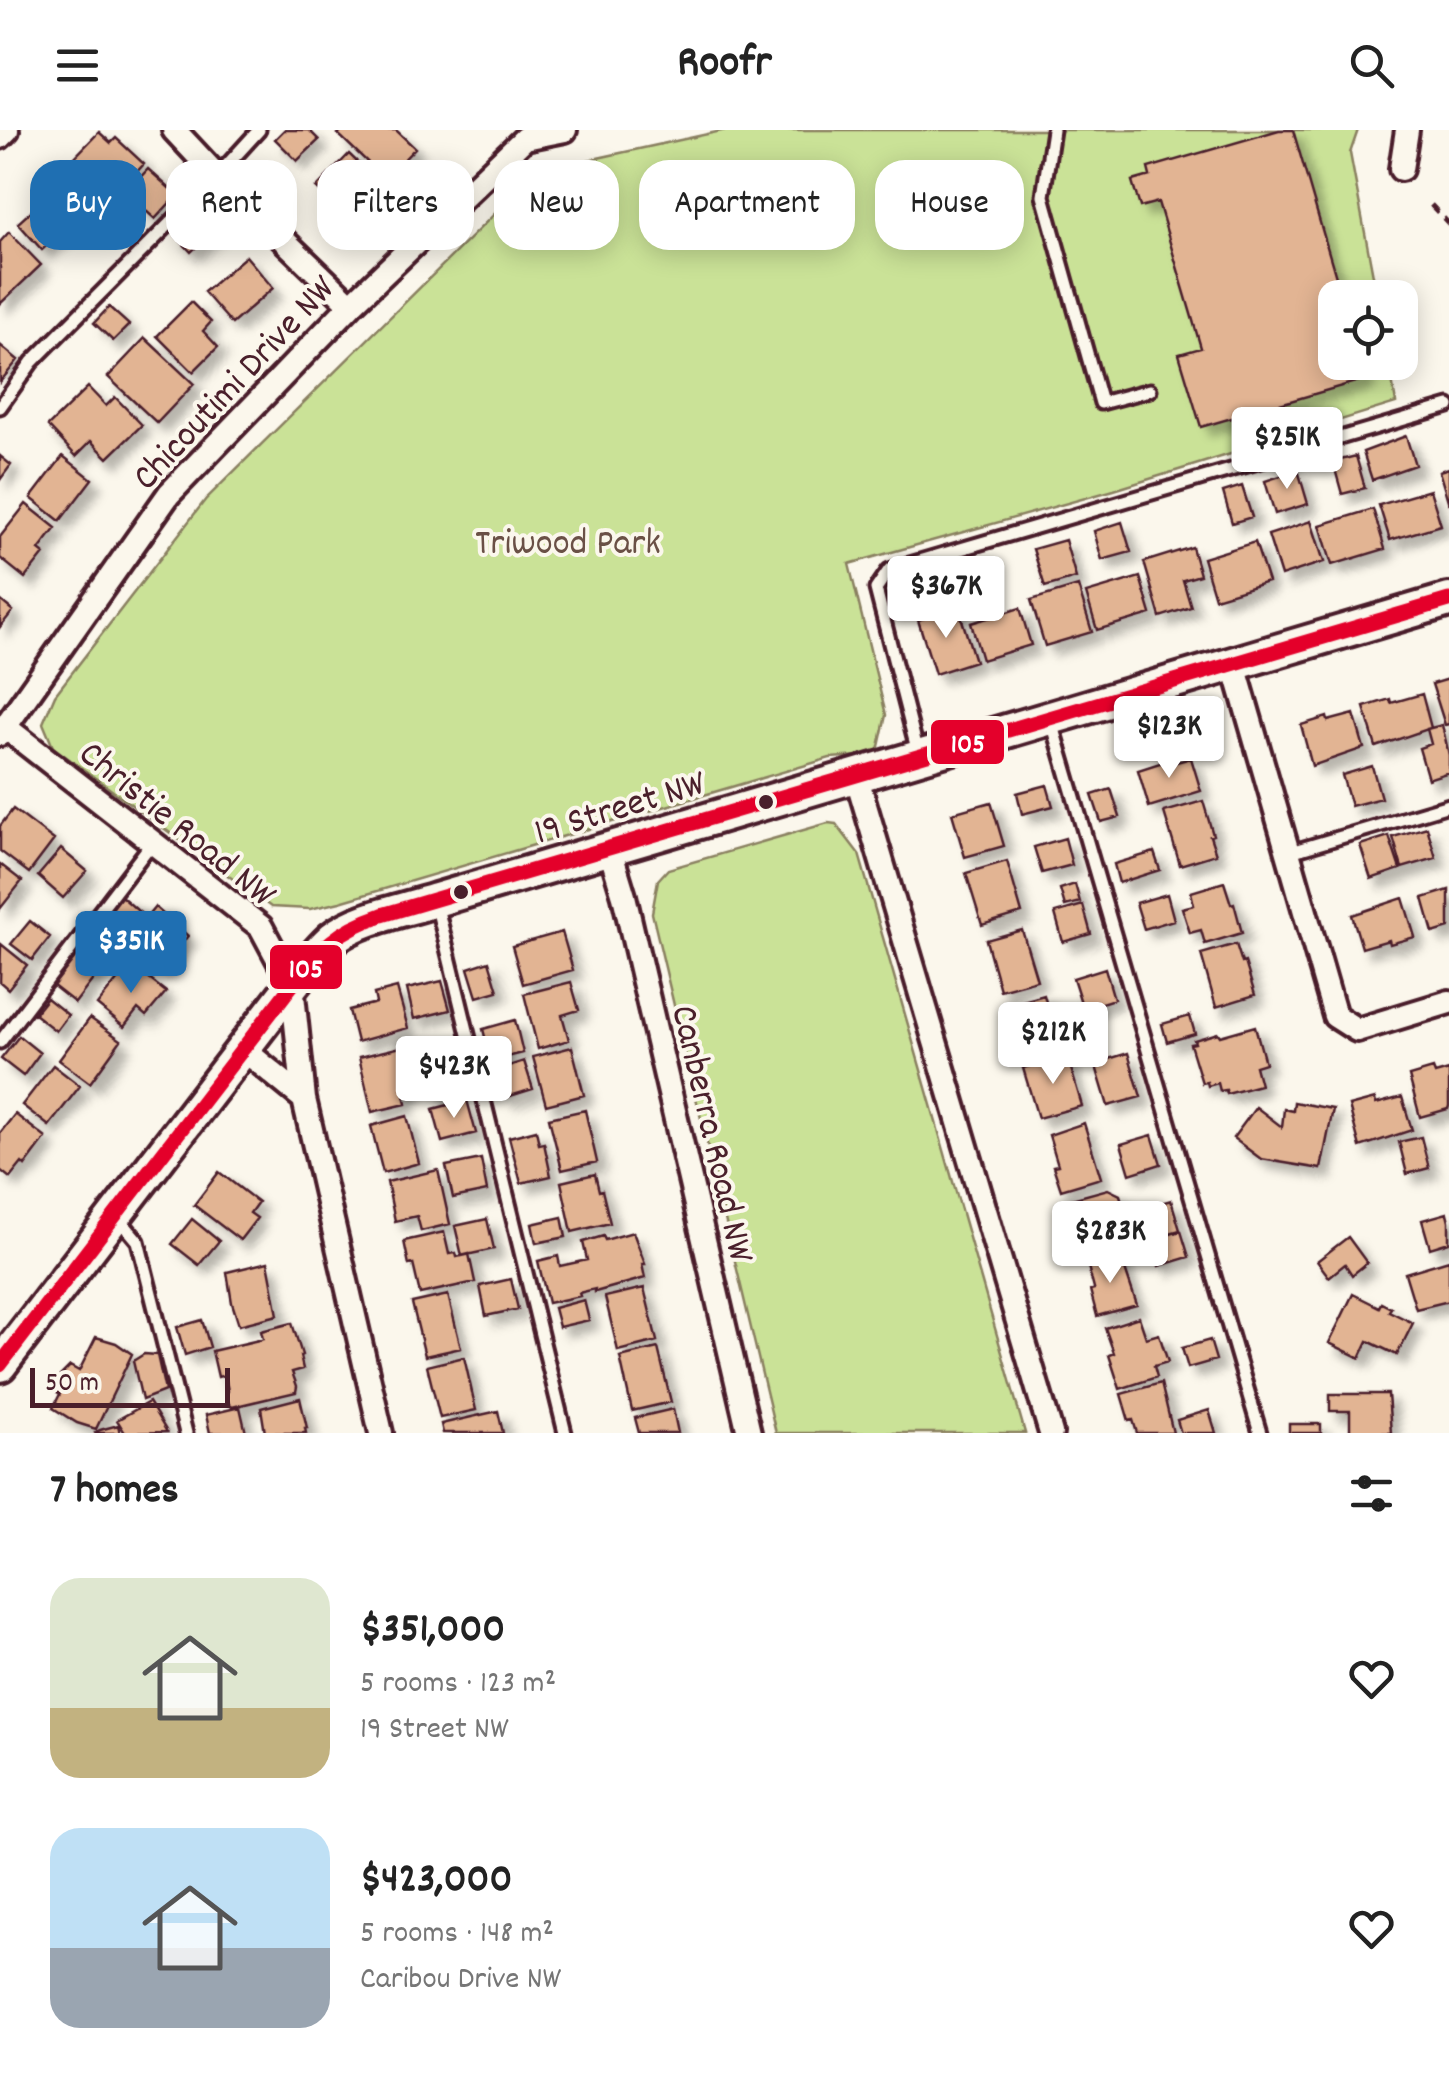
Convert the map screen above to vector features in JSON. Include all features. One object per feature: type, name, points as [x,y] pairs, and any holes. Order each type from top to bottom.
[{"type":"street","points":[[0,137],[6,130]]},
{"type":"street","points":[[174,130],[202,160]]},
{"type":"street","name":"Chicoutimi Drive NW","points":[[3,731],[169,494],[352,304],[525,138],[564,130]]},
{"type":"street","points":[[1400,169],[1407,130]]},
{"type":"street","points":[[295,250],[352,304]]},
{"type":"street","name":"19 Street NW","points":[[0,1365],[292,985],[336,936],[373,919],[1449,600]]},
{"type":"street","points":[[1234,664],[1335,1016],[1357,1030],[1449,1002]]},
{"type":"street","name":"Christie Road NW","points":[[3,731],[260,927],[292,985]]},
{"type":"street","points":[[856,775],[1051,1433]]},
{"type":"street","name":"Canberra Road NW","points":[[610,850],[749,1433]]},
{"type":"street","points":[[292,985],[304,1099],[381,1433]]},
{"type":"street","points":[[242,1049],[304,1099]]},
{"type":"lane","points":[[232,160],[260,130]]},
{"type":"lane","points":[[1053,130],[1043,196],[1101,404],[1150,390]]},
{"type":"lane","points":[[0,407],[32,362],[166,227]]},
{"type":"lane","points":[[920,758],[876,589],[889,570],[1449,406]]},
{"type":"lane","points":[[1050,718],[1260,1433]]},
{"type":"lane","points":[[1287,853],[1449,806]]},
{"type":"lane","points":[[0,1042],[151,844]]},
{"type":"lane","points":[[436,900],[566,1433]]},
{"type":"lane","points":[[116,1214],[138,1240],[186,1433]]},
{"type":"path","points":[[1431,205],[1449,224]]},
{"type":"green space","name":"Triwood Park","points":[[726,130],[1358,130],[1350,153],[1374,280],[1318,280],[1318,380],[1392,380],[1396,403],[1114,490],[849,564],[886,715],[878,751],[830,758],[340,902],[310,909],[271,907],[53,747],[43,723],[55,695],[206,499],[458,250],[474,250],[474,234],[494,214],[494,250],[619,250],[619,160],[588,160]]},
{"type":"green space","points":[[828,823],[836,824],[859,854],[1025,1433],[776,1433],[652,913],[658,880],[668,869]]},
{"type":"building","points":[[284,130],[309,130],[319,140],[297,161],[275,139]]},
{"type":"building","points":[[342,130],[396,130],[415,148],[403,160],[365,160],[338,134]]},
{"type":"building","points":[[1279,130],[1293,130],[1337,280],[1318,280],[1318,380],[1363,380],[1201,427],[1179,354],[1201,348],[1158,202],[1140,207],[1132,181],[1150,176],[1148,168]]},
{"type":"building","points":[[99,132],[111,143],[116,138],[140,160],[72,160]]},
{"type":"building","points":[[146,171],[166,185],[166,207],[155,219],[146,211]]},
{"type":"building","points":[[30,212],[30,236],[18,223]]},
{"type":"building","points":[[9,232],[41,265],[0,304],[0,242]]},
{"type":"building","points":[[246,256],[273,288],[232,324],[204,292]]},
{"type":"building","points":[[191,302],[211,322],[203,331],[218,347],[193,372],[157,336]]},
{"type":"building","points":[[109,307],[129,325],[113,341],[94,323]]},
{"type":"building","points":[[145,338],[194,384],[157,423],[108,377]]},
{"type":"building","points":[[0,345],[18,360],[0,382]]},
{"type":"building","points":[[88,387],[106,406],[115,397],[142,425],[108,458],[91,441],[76,456],[48,426]]},
{"type":"building","points":[[1406,436],[1415,465],[1372,480],[1363,452]]},
{"type":"building","points":[[0,456],[11,465],[0,480]]},
{"type":"building","points":[[63,456],[92,479],[60,521],[31,498]]},
{"type":"building","points":[[1356,456],[1365,488],[1342,494],[1333,462]]},
{"type":"building","points":[[1449,468],[1449,504],[1439,471]]},
{"type":"building","points":[[1298,470],[1308,504],[1275,514],[1265,481]]},
{"type":"building","points":[[1242,486],[1252,517],[1232,523],[1223,492]]},
{"type":"building","points":[[1430,490],[1441,525],[1390,540],[1379,505]]},
{"type":"building","points":[[26,504],[56,528],[39,550],[44,554],[25,578],[0,558],[0,537]]},
{"type":"building","points":[[1373,509],[1385,549],[1332,565],[1320,525]]},
{"type":"building","points":[[1311,521],[1324,562],[1281,576],[1268,535]]},
{"type":"building","points":[[1122,522],[1131,552],[1102,560],[1094,531]]},
{"type":"building","points":[[1065,540],[1076,578],[1045,587],[1033,549]]},
{"type":"building","points":[[1255,542],[1268,582],[1215,598],[1203,558]]},
{"type":"building","points":[[1192,547],[1200,575],[1183,580],[1191,607],[1160,617],[1144,562]]},
{"type":"building","points":[[948,574],[957,602],[937,608],[928,580]]},
{"type":"building","points":[[1140,577],[1151,614],[1097,630],[1086,593]]},
{"type":"building","points":[[1078,586],[1092,632],[1045,646],[1031,600]]},
{"type":"building","points":[[0,600],[13,611],[0,627]]},
{"type":"building","points":[[958,607],[975,661],[935,674],[918,620]]},
{"type":"building","points":[[1020,608],[1031,645],[982,660],[971,623]]},
{"type":"building","points":[[1449,679],[1449,724],[1445,725],[1432,684]]},
{"type":"building","points":[[1422,694],[1431,728],[1376,747],[1364,707]]},
{"type":"building","points":[[1354,714],[1364,748],[1312,766],[1301,725]]},
{"type":"building","points":[[1442,725],[1449,772],[1428,779],[1419,748],[1431,744],[1427,729]]},
{"type":"building","points":[[1191,758],[1201,791],[1149,807],[1138,770],[1172,759],[1173,763]]},
{"type":"building","points":[[1372,766],[1381,798],[1351,806],[1342,775]]},
{"type":"building","points":[[1047,785],[1053,806],[1022,814],[1017,793]]},
{"type":"building","points":[[1111,789],[1120,817],[1101,822],[1092,795]]},
{"type":"building","points":[[1203,801],[1216,854],[1180,865],[1164,812]]},
{"type":"building","points":[[991,802],[1004,846],[965,857],[952,813]]},
{"type":"building","points":[[13,809],[54,840],[29,873],[0,851],[0,826]]},
{"type":"building","points":[[1427,827],[1436,858],[1402,868],[1393,837]]},
{"type":"building","points":[[1389,836],[1400,869],[1371,879],[1360,845]]},
{"type":"building","points":[[1065,838],[1072,865],[1042,873],[1034,847]]},
{"type":"building","points":[[61,849],[87,871],[63,898],[38,876]]},
{"type":"building","points":[[1154,852],[1160,870],[1119,883],[1114,864]]},
{"type":"building","points":[[1007,861],[1022,913],[982,925],[966,873]]},
{"type":"building","points":[[0,864],[22,881],[0,909]]},
{"type":"building","points":[[1224,882],[1242,933],[1205,944],[1201,930],[1190,933],[1182,908],[1194,905],[1191,892]]},
{"type":"building","points":[[1075,884],[1080,902],[1065,906],[1060,889]]},
{"type":"building","points":[[1449,890],[1449,928],[1433,933],[1423,898]]},
{"type":"building","points":[[1167,894],[1174,920],[1144,929],[1136,903]]},
{"type":"building","points":[[121,896],[146,918],[155,907],[188,936],[159,970],[100,919]]},
{"type":"building","points":[[1403,898],[1415,937],[1362,948],[1352,915]]},
{"type":"building","points":[[1083,905],[1091,934],[1063,942],[1055,913]]},
{"type":"building","points":[[30,921],[50,937],[32,960],[11,944]]},
{"type":"building","points":[[1022,930],[1037,980],[1000,990],[986,940]]},
{"type":"building","points":[[562,932],[573,970],[523,984],[512,946]]},
{"type":"building","points":[[1,944],[27,965],[8,989],[0,982]]},
{"type":"building","points":[[1236,944],[1255,995],[1216,1007],[1201,954]]},
{"type":"building","points":[[76,955],[98,973],[75,1003],[52,985]]},
{"type":"building","points":[[489,961],[498,991],[477,997],[468,968]]},
{"type":"building","points":[[130,964],[166,992],[146,1016],[138,1009],[124,1027],[97,1005]]},
{"type":"building","points":[[1105,968],[1114,999],[1083,1009],[1073,978]]},
{"type":"building","points":[[442,981],[450,1010],[414,1019],[407,989]]},
{"type":"building","points":[[571,982],[579,1010],[562,1015],[569,1040],[538,1049],[524,994]]},
{"type":"building","points":[[397,988],[408,1028],[357,1042],[349,1010],[376,1003],[374,994]]},
{"type":"building","points":[[1044,995],[1058,1044],[1024,1053],[1005,1006]]},
{"type":"building","points":[[47,998],[68,1015],[56,1031],[34,1014]]},
{"type":"building","points":[[1190,1016],[1195,1034],[1167,1042],[1162,1024]]},
{"type":"building","points":[[90,1018],[121,1040],[90,1083],[59,1060]]},
{"type":"building","points":[[515,1020],[523,1053],[491,1061],[483,1029]]},
{"type":"building","points":[[1255,1026],[1265,1063],[1255,1066],[1260,1085],[1227,1094],[1226,1090],[1220,1091],[1218,1083],[1202,1083],[1190,1044],[1218,1033],[1220,1036]]},
{"type":"building","points":[[19,1036],[40,1053],[23,1076],[1,1059]]},
{"type":"building","points":[[401,1047],[411,1092],[404,1094],[406,1104],[372,1112],[359,1057]]},
{"type":"building","points":[[572,1047],[584,1095],[546,1105],[533,1057]]},
{"type":"building","points":[[1128,1053],[1141,1097],[1108,1106],[1095,1063]]},
{"type":"building","points":[[1067,1055],[1082,1106],[1038,1118],[1023,1068]]},
{"type":"building","points":[[524,1061],[533,1089],[504,1098],[496,1070]]},
{"type":"building","points":[[458,1062],[464,1088],[433,1096],[426,1070]]},
{"type":"building","points":[[53,1065],[80,1086],[49,1126],[22,1105]]},
{"type":"building","points":[[1433,1069],[1435,1074],[1449,1070],[1449,1106],[1420,1117],[1409,1076]]},
{"type":"building","points":[[1402,1097],[1412,1130],[1360,1147],[1349,1106]]},
{"type":"building","points":[[467,1100],[476,1133],[442,1142],[433,1109]]},
{"type":"building","points":[[1294,1102],[1333,1109],[1321,1169],[1261,1159],[1233,1138],[1256,1107],[1282,1127],[1284,1109],[1293,1111]]},
{"type":"building","points":[[585,1110],[597,1162],[562,1170],[549,1118]]},
{"type":"building","points":[[15,1114],[46,1138],[25,1166],[22,1163],[10,1178],[0,1170],[0,1133]]},
{"type":"building","points":[[407,1116],[419,1163],[383,1173],[371,1126]]},
{"type":"building","points":[[1084,1123],[1101,1178],[1061,1190],[1049,1135]]},
{"type":"building","points":[[536,1130],[539,1144],[544,1143],[551,1176],[521,1183],[509,1137]]},
{"type":"building","points":[[1152,1135],[1161,1164],[1130,1174],[1121,1144]]},
{"type":"building","points":[[1421,1137],[1429,1168],[1407,1174],[1399,1142]]},
{"type":"building","points":[[481,1159],[487,1191],[453,1198],[446,1166]]},
{"type":"building","points":[[438,1170],[450,1224],[421,1231],[417,1216],[395,1221],[387,1182]]},
{"type":"building","points":[[219,1172],[258,1202],[250,1213],[257,1218],[240,1240],[194,1205]]},
{"type":"building","points":[[595,1174],[610,1223],[572,1232],[561,1182]]},
{"type":"building","points":[[1108,1189],[1120,1195],[1126,1214],[1110,1219],[1117,1243],[1083,1253],[1064,1201]]},
{"type":"building","points":[[1171,1200],[1180,1230],[1153,1238],[1144,1208]]},
{"type":"building","points":[[1447,1213],[1449,1242],[1430,1248],[1422,1220]]},
{"type":"building","points":[[562,1217],[566,1237],[536,1243],[532,1224]]},
{"type":"building","points":[[192,1219],[219,1241],[199,1265],[172,1244]]},
{"type":"building","points":[[487,1219],[494,1249],[462,1256],[455,1226]]},
{"type":"building","points":[[1181,1231],[1189,1257],[1159,1266],[1152,1239]]},
{"type":"building","points":[[444,1232],[449,1254],[469,1254],[475,1282],[420,1294],[404,1241]]},
{"type":"building","points":[[633,1232],[645,1264],[645,1278],[548,1303],[538,1261],[558,1256],[560,1266],[587,1260],[583,1242]]},
{"type":"building","points":[[1348,1237],[1367,1263],[1352,1275],[1345,1264],[1329,1277],[1317,1261]]},
{"type":"building","points":[[1120,1254],[1137,1305],[1097,1316],[1087,1263]]},
{"type":"building","points":[[1449,1260],[1449,1301],[1416,1309],[1405,1273]]},
{"type":"building","points":[[268,1262],[278,1315],[239,1325],[227,1272]]},
{"type":"building","points":[[511,1279],[518,1309],[486,1316],[480,1286]]},
{"type":"building","points":[[644,1288],[657,1341],[618,1351],[605,1297]]},
{"type":"building","points":[[1353,1294],[1379,1307],[1381,1303],[1413,1323],[1397,1355],[1368,1341],[1360,1358],[1329,1343]]},
{"type":"building","points":[[448,1295],[461,1348],[425,1356],[412,1303]]},
{"type":"building","points":[[584,1300],[589,1320],[559,1327],[554,1308]]},
{"type":"building","points":[[1139,1317],[1146,1338],[1159,1334],[1168,1362],[1154,1366],[1157,1377],[1120,1389],[1105,1328]]},
{"type":"building","points":[[202,1320],[210,1347],[185,1355],[177,1327]]},
{"type":"building","points":[[292,1323],[303,1369],[292,1372],[296,1392],[232,1407],[226,1394],[225,1375],[218,1377],[212,1351],[263,1339],[261,1331]]},
{"type":"building","points":[[96,1337],[116,1343],[132,1354],[96,1429],[53,1408],[60,1394],[59,1377],[70,1366],[79,1371]]},
{"type":"building","points":[[1210,1340],[1216,1360],[1188,1368],[1182,1348]]},
{"type":"building","points":[[658,1348],[671,1402],[632,1411],[620,1357]]},
{"type":"building","points":[[144,1354],[157,1355],[165,1391],[142,1400],[133,1361]]},
{"type":"building","points":[[464,1357],[476,1410],[440,1418],[427,1366]]},
{"type":"building","points":[[1161,1383],[1173,1433],[1137,1433],[1121,1394]]},
{"type":"building","points":[[1330,1394],[1388,1394],[1391,1433],[1350,1433],[1350,1411],[1330,1411]]},
{"type":"building","points":[[300,1398],[306,1433],[265,1433],[261,1408]]},
{"type":"building","points":[[149,1402],[167,1432],[125,1433],[117,1420]]},
{"type":"building","points":[[240,1407],[246,1433],[210,1433],[206,1415]]},
{"type":"building","points":[[673,1409],[678,1433],[639,1433],[635,1418]]},
{"type":"building","points":[[1209,1410],[1216,1433],[1181,1433],[1177,1420]]},
{"type":"building","points":[[498,1411],[503,1433],[443,1433],[441,1424]]},
{"type":"building","points":[[1289,1424],[1321,1424],[1321,1433],[1289,1433]]},
{"type":"building","points":[[118,1425],[120,1433],[94,1433],[100,1430]]},
{"type":"transit line","name":"105","points":[[0,1365],[292,985],[321,951],[352,927],[1449,600]]}]
